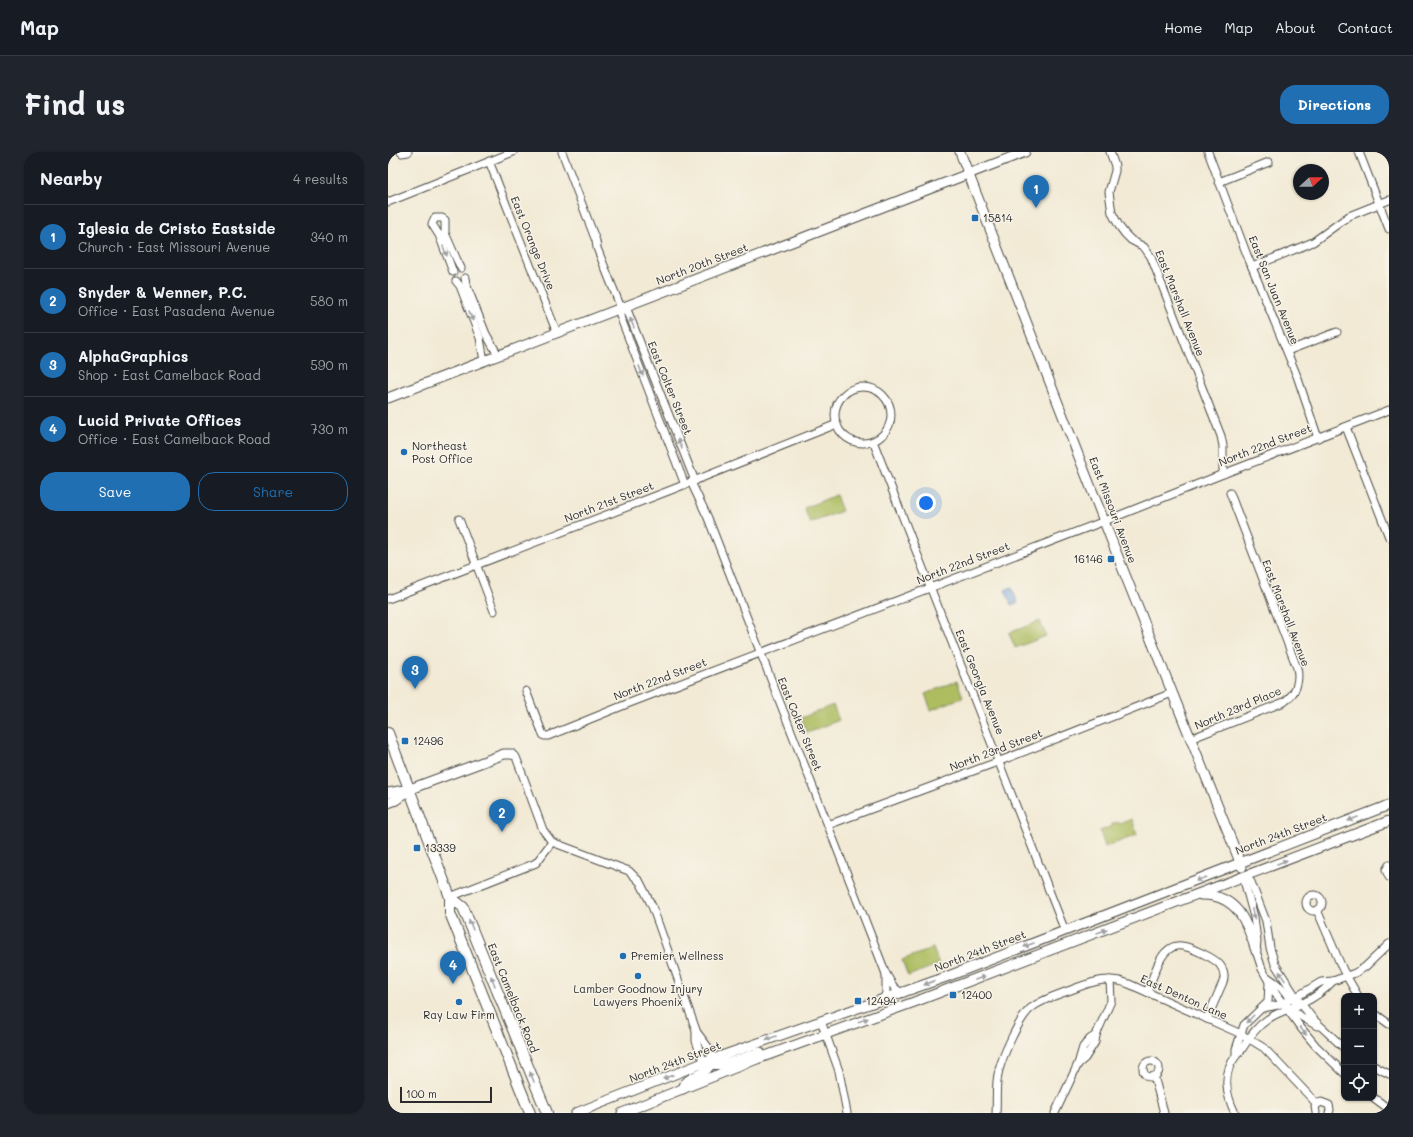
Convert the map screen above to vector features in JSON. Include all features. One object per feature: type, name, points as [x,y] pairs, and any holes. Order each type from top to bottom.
[{"type":"main road","name":"East Missouri Avenue","points":[[960,152],[1245,876]]},
{"type":"main road","name":"North 20th Street","points":[[388,398],[1025,152]]},
{"type":"main road","name":"East Camelback Road","points":[[388,733],[450,897],[450,913],[530,1113]]},
{"type":"main road","points":[[388,793],[410,789],[504,754],[511,754]]},
{"type":"main road","points":[[388,803],[396,800],[410,789]]},
{"type":"main road","name":"North 24th Street","points":[[576,1113],[821,1021],[904,993],[1389,805]]},
{"type":"main road","points":[[622,1113],[826,1033],[909,1005],[1389,821]]},
{"type":"main road","points":[[1195,895],[1217,897],[1236,909],[1242,915],[1247,925],[1256,951]]},
{"type":"main road","name":"East Camelback Road","points":[[450,897],[463,907],[547,1113]]},
{"type":"main road","points":[[683,1089],[688,1080],[704,1073],[709,1062],[729,1062],[814,1034],[826,1033]]},
{"type":"street","points":[[388,202],[513,152]]},
{"type":"street","name":"East Colter Street","points":[[562,152],[596,241],[599,255],[621,308],[620,316],[622,322],[690,482],[705,510],[886,974],[894,988],[897,991],[904,993]]},
{"type":"street","name":"East Marshall Avenue","points":[[1110,152],[1115,166],[1115,172],[1109,192],[1112,212],[1115,220],[1125,234],[1131,240],[1144,247],[1151,257],[1221,436],[1223,446],[1223,474]]},
{"type":"street","name":"East San Juan Avenue","points":[[1208,152],[1252,267],[1287,351],[1318,438]]},
{"type":"street","points":[[1359,152],[1389,229]]},
{"type":"street","name":"East Orange Drive","points":[[489,161],[556,333]]},
{"type":"street","points":[[1219,182],[1269,162]]},
{"type":"street","points":[[1252,267],[1313,242],[1339,222],[1379,203],[1389,200]]},
{"type":"street","points":[[484,361],[480,338],[460,286],[452,278],[452,272],[439,235],[433,228],[432,224],[435,218],[442,218],[445,220],[446,233],[456,260],[465,272],[466,284],[486,334],[498,356]]},
{"type":"street","points":[[452,272],[455,269],[461,268]]},
{"type":"street","points":[[456,281],[460,282],[465,278]]},
{"type":"street","name":"East Colter Street","points":[[621,308],[628,312],[690,482]]},
{"type":"street","points":[[1287,351],[1336,332]]},
{"type":"street","points":[[856,388],[874,390],[882,395],[887,402],[890,411],[890,420],[887,429],[881,436],[873,441],[864,443],[851,440],[841,432],[836,424],[836,406],[841,398],[856,388]]},
{"type":"street","name":"North 22nd Street","points":[[526,691],[544,736],[548,736],[634,701],[1389,410]]},
{"type":"street","name":"North 21st Street","points":[[388,599],[836,424]]},
{"type":"street","points":[[1346,427],[1389,537]]},
{"type":"street","name":"East Georgia Avenue","points":[[873,441],[1066,931]]},
{"type":"street","name":"East Marshall Avenue","points":[[1230,493],[1297,668],[1297,684],[1293,695]]},
{"type":"street","points":[[459,519],[494,611]]},
{"type":"street","name":"North 23rd Street","points":[[828,825],[1000,761],[1172,693]]},
{"type":"street","name":"North 23rd Place","points":[[1190,739],[1280,704],[1293,695]]},
{"type":"street","points":[[511,754],[516,757],[544,830],[552,842],[629,871],[640,882],[652,906],[696,1030],[696,1041],[709,1062]]},
{"type":"street","points":[[450,897],[536,863],[552,842]]},
{"type":"street","points":[[1389,865],[1386,870],[1389,877]]},
{"type":"street","points":[[1245,876],[1245,884],[1254,917],[1257,941],[1256,951],[1269,982],[1282,1003],[1289,1009],[1328,1033]]},
{"type":"street","points":[[1245,876],[1251,882],[1266,921],[1270,948],[1275,964],[1294,998]]},
{"type":"street","points":[[1317,910],[1347,977],[1356,993]]},
{"type":"street","points":[[1263,1008],[1294,998],[1316,984],[1347,977],[1365,967],[1389,944]]},
{"type":"street","points":[[1147,992],[1161,959],[1167,951],[1176,946],[1191,949],[1218,962],[1224,972],[1223,982],[1207,1019]]},
{"type":"street","points":[[1264,972],[1275,964]]},
{"type":"street","points":[[1264,972],[1302,1004],[1313,1019],[1341,1045]]},
{"type":"street","name":"East Colter Street","points":[[883,1000],[886,993],[886,974]]},
{"type":"street","points":[[996,1113],[999,1071],[1016,1031],[1029,1010],[1046,1000],[1093,982],[1110,980],[1111,1002],[1096,1035],[1090,1039],[1083,1048],[1078,1064],[1055,1113]]},
{"type":"street","name":"East Denton Lane","points":[[1110,980],[1123,982],[1147,992],[1249,1038]]},
{"type":"street","points":[[1236,1055],[1241,1052],[1253,1032],[1268,1019],[1302,1004],[1315,996],[1333,981]]},
{"type":"street","points":[[1235,1113],[1229,1100],[1226,1086],[1229,1070],[1236,1055],[1236,1048],[1244,1025],[1268,1002],[1269,982]]},
{"type":"street","points":[[1289,1009],[1316,1046],[1341,1070]]},
{"type":"street","points":[[1377,1015],[1389,1024]]},
{"type":"street","points":[[821,1021],[838,1071],[847,1113]]},
{"type":"street","points":[[1249,1038],[1264,1048],[1317,1104]]},
{"type":"street","points":[[1377,1068],[1389,1074]]},
{"type":"street","points":[[1154,1076],[1164,1113]]},
{"type":"street","points":[[1377,1100],[1389,1108]]},
{"type":"street","points":[[1317,1104],[1322,1102],[1327,1103],[1330,1107],[1329,1113]]},
{"type":"street","points":[[1316,1113],[1315,1108],[1317,1104]]},
{"type":"green space","points":[[836,495],[842,511],[810,523],[804,508]]},
{"type":"green space","points":[[1040,621],[1046,636],[1015,648],[1009,633]]},
{"type":"green space","points":[[957,681],[963,697],[931,710],[925,694]]},
{"type":"green space","points":[[833,705],[839,720],[807,733],[801,718]]},
{"type":"green space","points":[[1132,819],[1137,835],[1105,847],[1100,831],[1112,826],[1112,824],[1118,822],[1119,824]]},
{"type":"green space","points":[[933,948],[939,964],[908,976],[902,960]]},
{"type":"water","points":[[1012,587],[1018,603],[1011,605],[1005,590]]},
{"type":"place","name":"Iglesia de Cristo Eastside","points":[[1036,208]]},
{"type":"place","name":"15814","points":[[975,218]]},
{"type":"place","name":"Northeast Post Office","points":[[404,452]]},
{"type":"place","name":"16146","points":[[1111,559]]},
{"type":"place","name":"AlphaGraphics","points":[[415,689]]},
{"type":"place","name":"12496","points":[[405,741]]},
{"type":"place","name":"Snyder & Wenner, P.C.","points":[[502,832]]},
{"type":"place","name":"13339","points":[[417,848]]},
{"type":"place","name":"Premier Wellness","points":[[623,956]]},
{"type":"place","name":"Lamber Goodnow Injury Lawyers Phoenix","points":[[638,976]]},
{"type":"place","name":"Lucid Private Offices","points":[[453,984]]},
{"type":"place","name":"12400","points":[[953,995]]},
{"type":"place","name":"12494","points":[[858,1001]]},
{"type":"place","name":"Ray Law Firm","points":[[459,1002]]}]
